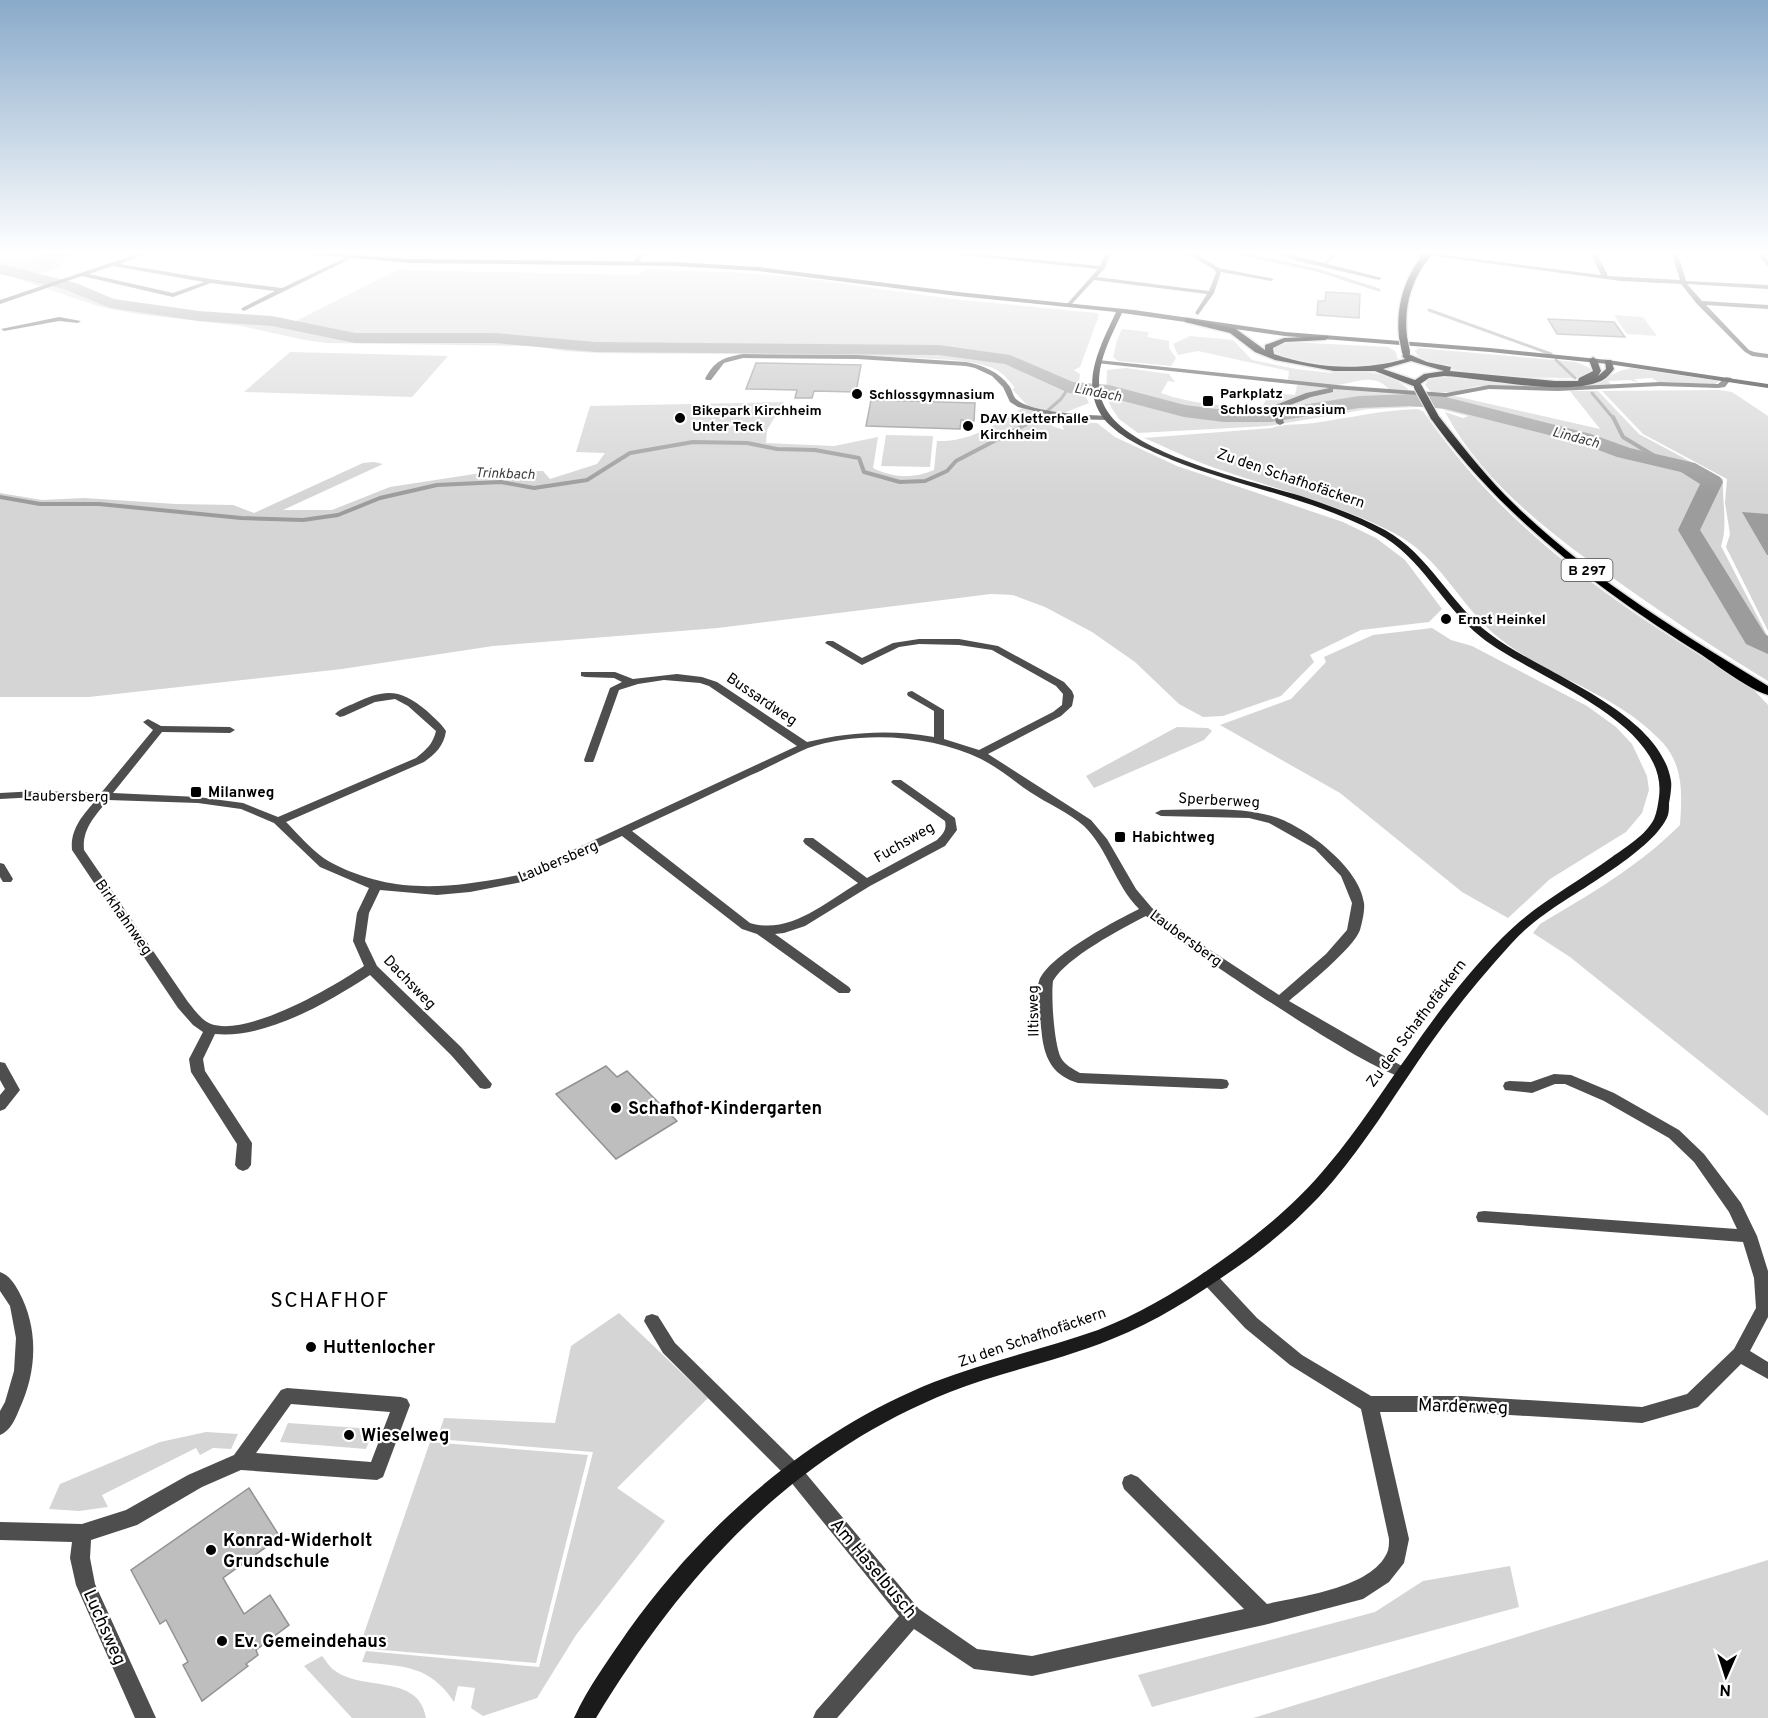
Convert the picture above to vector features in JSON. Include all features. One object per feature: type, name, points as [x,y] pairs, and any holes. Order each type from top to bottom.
[{"type":"main road","points":[[1238,334],[1258,350],[1272,355],[1325,366],[1395,375],[1417,386],[1426,376],[1446,374],[1544,383],[1583,382],[1598,380],[1608,374],[1610,369],[1608,362]]},
{"type":"main road","points":[[1258,350],[1255,341],[1262,334]]},
{"type":"main road","points":[[1264,334],[1262,347],[1272,355]]},
{"type":"main road","name":"B 297","points":[[1403,334],[1406,356],[1417,386],[1434,416],[1458,448],[1490,484],[1564,551],[1658,622],[1768,691]]},
{"type":"main road","points":[[1272,355],[1268,347],[1275,342],[1324,338]]},
{"type":"main road","points":[[1361,369],[1389,367],[1406,356],[1424,364],[1452,370],[1515,379],[1554,381],[1579,380],[1594,375],[1597,371],[1593,360]]},
{"type":"street","name":"Zu den Schafhofäckern","points":[[584,1718],[609,1673],[675,1584],[732,1522],[792,1470],[859,1426],[930,1392],[1109,1333],[1209,1278],[1282,1225],[1343,1158],[1474,974],[1528,920],[1643,840],[1661,820],[1667,782],[1659,761],[1648,743],[1605,707],[1519,659],[1479,632],[1421,561],[1406,547],[1374,528],[1295,497],[1176,459],[1128,434],[1108,418],[1098,401],[1094,382],[1098,362],[1110,334]]},
{"type":"street","points":[[1292,334],[1593,360],[1728,378],[1768,386]]},
{"type":"street","points":[[1731,334],[1752,354],[1768,356]]},
{"type":"street","points":[[709,379],[717,363],[726,358],[743,356],[858,357],[953,362],[986,370],[1001,381],[1013,400],[1033,409],[1083,419],[1108,418]]},
{"type":"street","points":[[1098,362],[1280,382],[1455,394],[1489,387],[1558,389],[1671,384],[1718,386],[1728,378]]},
{"type":"street","points":[[1280,422],[1276,408],[1282,403],[1347,388]]},
{"type":"street","points":[[830,643],[862,662],[896,645],[953,642],[985,645],[1014,658],[1067,690],[1069,697],[1067,706],[1057,714],[980,754]]},
{"type":"street","name":"Bussardweg","points":[[585,674],[615,675],[630,681],[649,678],[702,679],[713,684],[805,746]]},
{"type":"street","points":[[589,760],[615,688],[630,681]]},
{"type":"street","points":[[912,694],[939,710],[938,741]]},
{"type":"street","points":[[278,821],[420,760],[433,751],[440,741],[441,731],[437,725],[402,697],[382,696],[340,714]]},
{"type":"street","points":[[148,722],[159,729],[230,730]]},
{"type":"street","name":"Birkhahnweg","points":[[159,729],[103,797],[79,831],[76,839],[78,850],[183,1005],[198,1023],[211,1029]]},
{"type":"street","name":"Laubersberg","points":[[0,796],[37,794],[209,801],[243,806],[278,821],[324,864],[376,886],[437,891],[522,878],[626,832],[805,746],[838,736],[905,735],[938,741],[980,754],[1070,811],[1092,827],[1130,891],[1147,910],[1177,934],[1279,1002],[1402,1073]]},
{"type":"street","name":"Fuchsweg","points":[[762,930],[784,929],[801,922],[866,883],[941,843],[951,833],[951,820],[897,782]]},
{"type":"street","name":"Sperberweg","points":[[1161,813],[1249,815],[1273,820],[1319,846],[1347,874],[1358,903],[1353,931],[1331,957],[1279,1002]]},
{"type":"street","points":[[626,832],[746,926],[762,930],[844,990]]},
{"type":"street","name":"Fuchsweg","points":[[809,841],[866,883]]},
{"type":"street","points":[[0,867],[7,879]]},
{"type":"street","name":"Dachsweg","points":[[376,886],[363,913],[359,941],[371,968],[456,1051],[485,1084]]},
{"type":"street","name":"Iltisweg","points":[[1147,910],[1131,917],[1055,967],[1046,981],[1050,1053],[1062,1071],[1078,1078],[1222,1084]]},
{"type":"street","points":[[243,1166],[244,1143],[198,1072],[196,1059],[211,1029],[235,1029],[262,1024],[328,995],[371,968]]},
{"type":"street","points":[[0,1067],[13,1090],[0,1105]]},
{"type":"street","name":"Marderweg","points":[[1369,1404],[1461,1404],[1641,1415],[1692,1401],[1740,1354],[1764,1308],[1762,1278],[1749,1236],[1735,1208],[1699,1158],[1674,1134],[1609,1097],[1566,1079],[1554,1079],[1532,1088],[1510,1086]]},
{"type":"street","points":[[1484,1217],[1749,1236]]},
{"type":"street","points":[[1209,1278],[1251,1323],[1296,1360],[1369,1404]]},
{"type":"street","points":[[0,1279],[7,1286],[21,1316],[27,1353],[14,1402],[0,1427]]},
{"type":"street","name":"Am Haselbusch","points":[[652,1321],[669,1348],[703,1374],[792,1470],[912,1616],[974,1659],[1032,1666],[1264,1615],[1356,1592],[1382,1575],[1397,1556],[1399,1539],[1369,1404]]},
{"type":"street","points":[[1740,1354],[1768,1371]]},
{"type":"street","points":[[0,1532],[82,1533],[129,1518],[195,1481],[240,1461],[377,1471],[401,1405],[286,1396],[240,1461]]},
{"type":"street","points":[[1131,1483],[1264,1615]]},
{"type":"street","name":"Luchsweg","points":[[82,1533],[80,1558],[86,1586],[146,1718]]},
{"type":"street","points":[[823,1718],[912,1616]]},
{"type":"shaded area","points":[[278,334],[1092,334],[1080,367],[1074,370],[1080,374],[1079,382],[1089,403],[1064,413],[1052,426],[1064,430],[1062,425],[1067,422],[1097,423],[1115,437],[1177,466],[1343,522],[1376,538],[1405,560],[1442,609],[1429,622],[1361,630],[1310,655],[1314,662],[1281,696],[1223,716],[1203,717],[1179,704],[1135,662],[1092,632],[1045,607],[1013,595],[991,594],[718,628],[493,646],[342,669],[89,697],[0,697],[0,493],[42,500],[84,498],[233,505],[254,513],[363,463],[383,464],[283,510],[332,510],[390,487],[494,471],[543,471],[550,479],[597,464],[605,453],[576,452],[590,406],[784,402],[767,430],[766,443],[834,446],[878,437],[873,468],[888,474],[911,476],[934,470],[937,441],[973,435],[995,425],[1027,405],[1000,372],[992,367],[962,361],[812,355],[598,353],[534,346],[326,343]]},
{"type":"shaded area","points":[[1120,334],[1148,334],[1147,337],[1169,341],[1169,348],[1176,358],[1171,366],[1118,361],[1113,357]]},
{"type":"shaded area","points":[[1630,334],[1656,334],[1657,336]]},
{"type":"shaded area","points":[[1190,336],[1233,340],[1252,360],[1296,369],[1332,373],[1333,370],[1373,373],[1401,383],[1409,390],[1389,389],[1377,381],[1370,380],[1330,385],[1288,380],[1289,371],[1198,351],[1178,355],[1173,344]]},
{"type":"shaded area","points":[[1290,342],[1388,347],[1395,351],[1398,359],[1388,364],[1374,366],[1335,366],[1296,360],[1272,350],[1277,344]]},
{"type":"shaded area","points":[[1419,348],[1576,362],[1592,369],[1583,377],[1573,378],[1538,378],[1462,371],[1439,366],[1423,359],[1415,351]]},
{"type":"shaded area","points":[[290,352],[448,356],[412,397],[244,392]]},
{"type":"shaded area","points":[[1126,368],[1169,374],[1175,382],[1168,381],[1161,393],[1198,402],[1262,407],[1270,393],[1295,395],[1297,385],[1411,394],[1418,407],[1368,409],[1268,426],[1138,433],[1119,419],[1106,395],[1107,370]]},
{"type":"shaded area","points":[[1631,368],[1719,381],[1715,384],[1658,382],[1652,378],[1634,379],[1639,383],[1630,380],[1608,381],[1612,385],[1554,388],[1478,386],[1454,392],[1431,392],[1425,385],[1429,379],[1443,375],[1588,384]]},
{"type":"shaded area","points":[[1719,390],[1732,392],[1768,416],[1768,631],[1726,547],[1730,534],[1725,503],[1727,479],[1643,434],[1602,391]]},
{"type":"shaded area","points":[[1570,391],[1598,391],[1639,434],[1723,479],[1724,522],[1721,546],[1768,637],[1768,681],[1711,645],[1595,565],[1522,507],[1480,463],[1445,412],[1463,418],[1468,416],[1444,410],[1434,396],[1455,396],[1600,429]]},
{"type":"shaded area","points":[[1417,409],[1423,411],[1457,456],[1493,497],[1572,568],[1659,629],[1752,688],[1768,705],[1768,1116],[1570,957],[1533,933],[1540,924],[1631,867],[1680,825],[1681,793],[1678,772],[1670,752],[1663,743],[1626,712],[1519,652],[1499,638],[1472,612],[1425,555],[1394,533],[1328,505],[1206,465],[1144,438],[1272,428]]},
{"type":"shaded area","points":[[886,435],[933,436],[930,467],[881,466]]},
{"type":"shaded area","points":[[1742,512],[1768,514],[1768,555],[1767,555]]},
{"type":"shaded area","points":[[1432,628],[1451,640],[1472,646],[1587,706],[1616,727],[1632,744],[1647,776],[1649,790],[1642,813],[1626,832],[1550,879],[1508,918],[1462,892],[1340,793],[1220,725],[1291,699],[1326,662],[1324,657],[1373,635]]},
{"type":"shaded area","points":[[1177,727],[1208,728],[1212,731],[1204,740],[1094,788],[1086,776]]},
{"type":"shaded area","points":[[619,1313],[708,1398],[617,1488],[665,1521],[576,1635],[537,1698],[483,1716],[471,1708],[475,1688],[458,1686],[454,1702],[435,1680],[425,1674],[403,1667],[362,1662],[366,1651],[539,1667],[593,1452],[437,1439],[444,1418],[555,1423],[571,1346]]},
{"type":"shaded area","points":[[288,1423],[374,1429],[366,1449],[280,1442]]},
{"type":"shaded area","points":[[206,1432],[238,1434],[231,1449],[213,1448],[200,1455],[196,1448],[102,1495],[108,1507],[79,1511],[49,1509],[60,1484],[160,1442]]},
{"type":"shaded area","points":[[430,1442],[588,1455],[536,1663],[359,1648]]},
{"type":"shaded area","points":[[1768,1560],[1768,1718],[1253,1718]]},
{"type":"shaded area","points":[[1510,1566],[1519,1607],[1152,1707],[1138,1675],[1375,1612],[1423,1581]]},
{"type":"shaded area","points":[[322,1656],[332,1669],[346,1677],[388,1685],[413,1695],[421,1704],[426,1718],[352,1718],[304,1666]]},
{"type":"building","points":[[1561,334],[1623,334],[1625,337]]},
{"type":"building","name":"Schlossgymnasium","points":[[756,363],[861,365],[856,392],[814,391],[812,398],[795,398],[797,390],[746,389]]},
{"type":"building","points":[[871,400],[975,403],[974,421],[961,420],[960,429],[866,426]]},
{"type":"building","name":"Schafhof-Kindergarten","points":[[606,1066],[617,1077],[627,1071],[677,1121],[616,1159],[556,1094]]},
{"type":"building","points":[[249,1488],[280,1537],[223,1578],[244,1614],[270,1595],[289,1625],[256,1650],[258,1655],[246,1664],[248,1666],[202,1701],[183,1665],[188,1662],[166,1620],[160,1624],[131,1570]]},
{"type":"waterway","name":"Lindach","points":[[336,334],[355,338],[495,338],[596,347],[939,350],[1010,360],[1069,387],[1109,391],[1184,411],[1224,416],[1271,416],[1359,402],[1410,400],[1446,403],[1584,438],[1624,453],[1688,467],[1712,482],[1689,530],[1755,639],[1768,646]]},
{"type":"waterway","points":[[1496,334],[1551,354]]},
{"type":"waterway","points":[[1556,360],[1575,378]]},
{"type":"waterway","name":"Trinkbach","points":[[1038,419],[1061,399],[1069,387]]},
{"type":"waterway","points":[[1592,393],[1614,419]]},
{"type":"waterway","name":"Trinkbach","points":[[0,497],[40,504],[99,504],[241,518],[303,520],[338,515],[380,498],[437,485],[501,482],[534,488],[587,480],[630,453],[693,442],[747,443],[777,449],[815,450],[859,458],[864,472],[900,482],[925,481],[947,471],[956,461],[1040,417]]},
{"type":"waterway","points":[[1614,419],[1623,437],[1661,460]]},
{"type":"place","name":"Schlossgymnasium","points":[[857,394]]},
{"type":"place","name":"Parkplatz Schlossgymnasium","points":[[1208,401]]},
{"type":"place","name":"Bikepark Kirchheim Unter Teck","points":[[680,418]]},
{"type":"place","name":"DAV Kletterhalle Kirchheim","points":[[968,426]]},
{"type":"place","name":"Ernst Heinkel","points":[[1446,619]]},
{"type":"place","name":"Milanweg","points":[[196,792]]},
{"type":"place","name":"Habichtweg","points":[[1120,837]]},
{"type":"place","name":"Schafhof-Kindergarten","points":[[616,1108]]},
{"type":"place","name":"Huttenlocher","points":[[311,1347]]},
{"type":"place","name":"Wieselweg","points":[[349,1435]]},
{"type":"place","name":"Konrad-Widerholt Grundschule","points":[[211,1550]]},
{"type":"place","name":"Ev. Gemeindehaus","points":[[222,1641]]},
{"type":"district","name":"SCHAFHOF","points":[[330,1300]]}]
